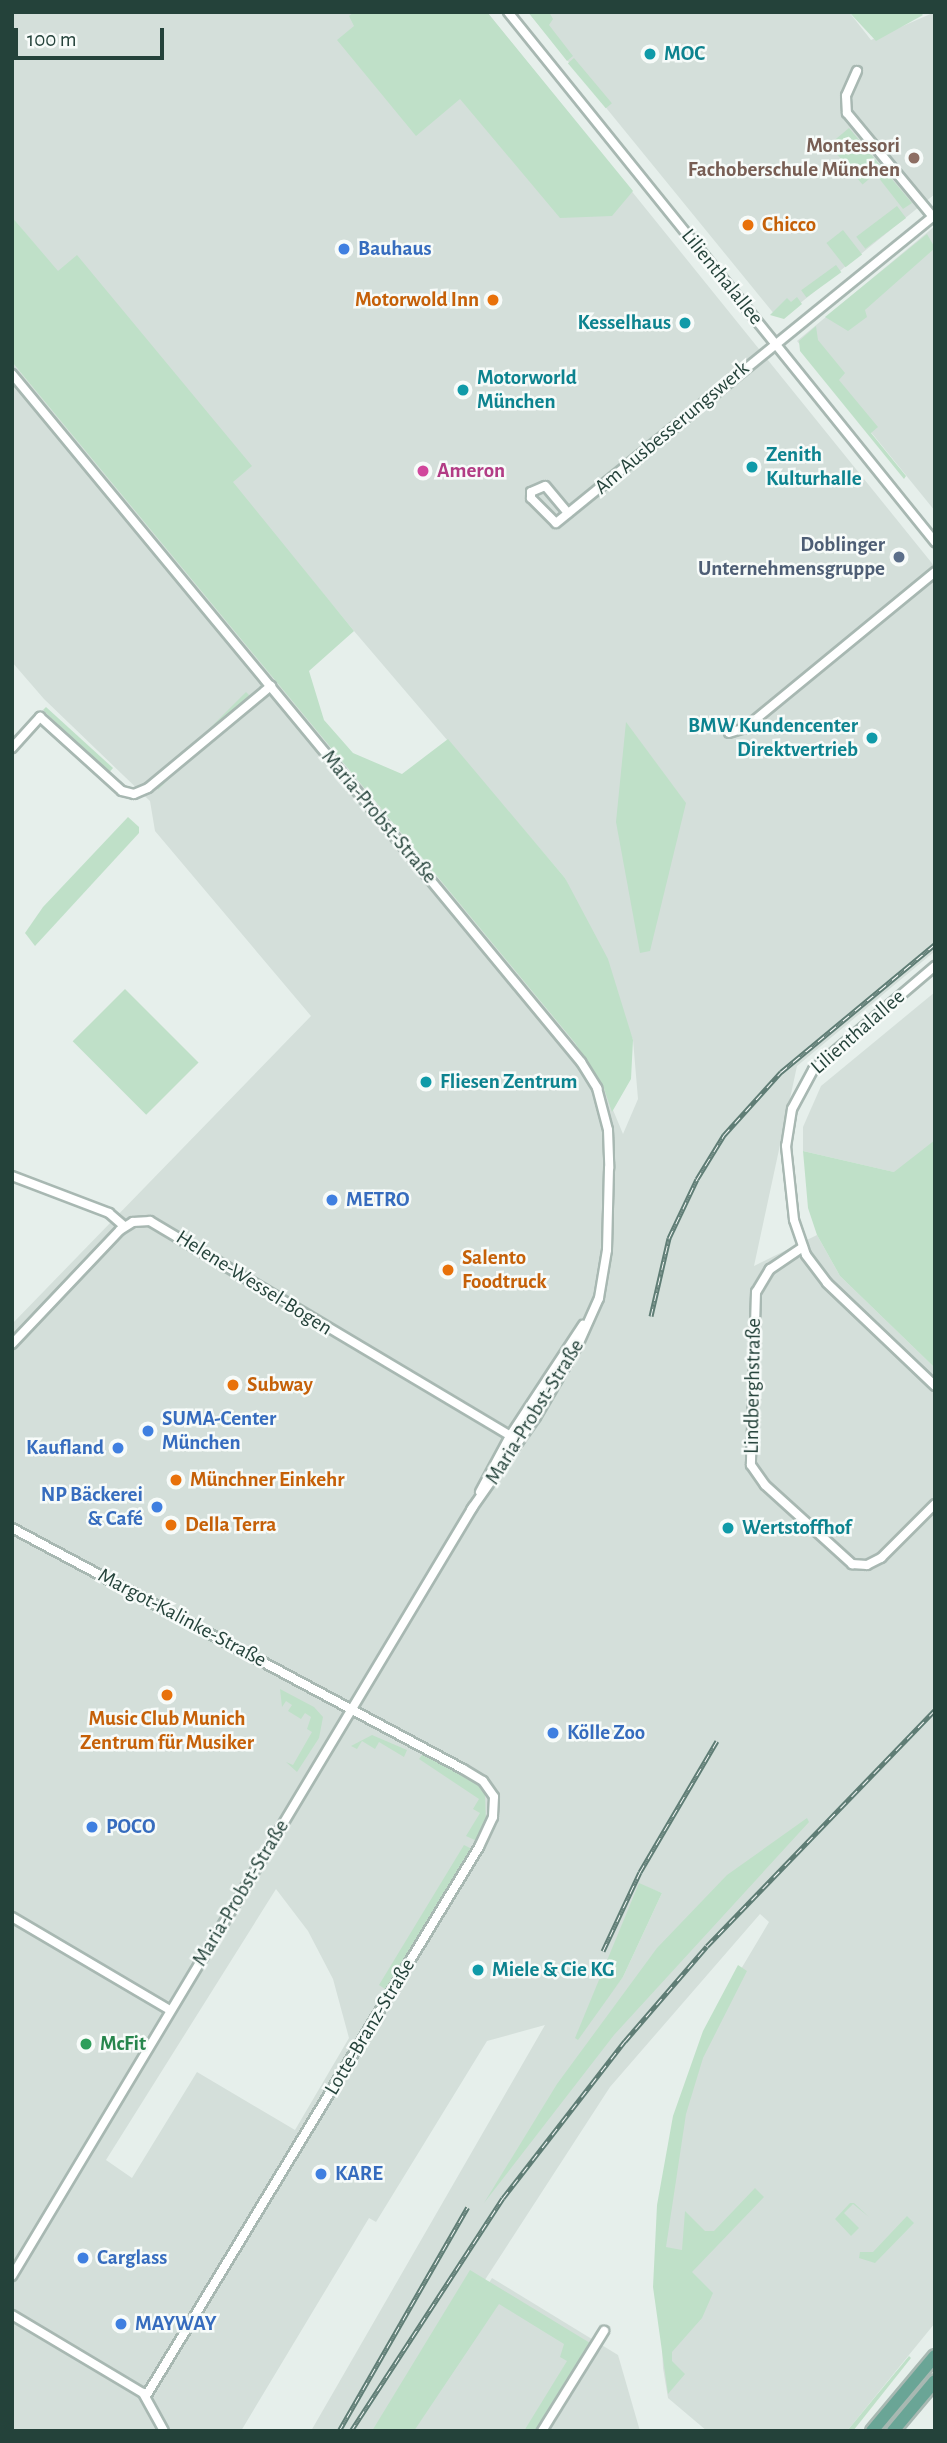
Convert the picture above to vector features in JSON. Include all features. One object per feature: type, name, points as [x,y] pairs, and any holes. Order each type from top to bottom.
[{"type":"main road","points":[[872,2431],[935,2356]]},
{"type":"main road","points":[[893,2431],[935,2381]]},
{"type":"street","name":"Lilienthalallee","points":[[508,12],[935,542]]},
{"type":"street","points":[[857,71],[846,96],[847,113],[934,216]]},
{"type":"street","name":"Am Ausbesserungswerk","points":[[568,513],[545,486],[538,485],[531,498],[556,523],[934,216]]},
{"type":"street","name":"Maria-Probst-Straße","points":[[12,374],[581,1062],[597,1088],[608,1130],[609,1168],[607,1250],[594,1311],[520,1442],[471,1510]]},
{"type":"street","points":[[729,733],[745,729],[935,572]]},
{"type":"street","points":[[12,748],[40,717],[122,791],[134,794],[148,788],[271,686]]},
{"type":"street","name":"Lilienthalallee","points":[[935,966],[828,1054],[800,1088],[789,1117],[786,1146],[791,1206],[803,1247],[827,1283],[935,1386]]},
{"type":"street","points":[[12,1176],[109,1213],[124,1226],[12,1344]]},
{"type":"street","name":"Helene-Wessel-Bogen","points":[[124,1226],[144,1220],[162,1227],[520,1442]]},
{"type":"street","name":"Lindberghstraße","points":[[803,1247],[769,1269],[756,1292],[751,1465],[765,1485],[839,1557],[852,1564],[867,1565],[881,1558],[935,1504]]},
{"type":"street","name":"Maria-Probst-Straße","points":[[12,2276],[471,1510],[510,1436],[594,1311]]},
{"type":"street","name":"Margot-Kalinke-Straße","points":[[12,1528],[352,1710]]},
{"type":"street","name":"Lotte-Branz-Straße","points":[[146,2396],[494,1817],[494,1797],[483,1781],[352,1710]]},
{"type":"street","points":[[12,1917],[170,2010]]},
{"type":"street","points":[[12,2315],[146,2396],[164,2431]]},
{"type":"street","points":[[542,2431],[604,2331]]},
{"type":"shaded area","points":[[12,12],[487,12],[935,567],[935,951],[797,1066],[754,1266],[817,1235],[840,1276],[935,1368],[935,2323],[847,2431],[707,2431],[668,2398],[663,2368],[657,2239],[704,2031],[769,1922],[760,1914],[610,2087],[387,2431],[311,2431],[545,2025],[487,2041],[376,2222],[369,2218],[241,2431],[12,2431],[12,1324],[311,1016],[155,831],[150,801],[44,699],[12,662],[12,362],[575,1043],[603,1086],[623,1134],[638,1099],[633,1040],[565,878],[354,631],[12,217]],"holes":[[[639,1884],[662,1893],[623,1977],[576,2038]],[[276,1889],[308,1931],[333,1979],[349,2038],[295,2130],[197,2072],[132,2178],[106,2160]]]},
{"type":"shaded area","points":[[528,12],[849,12],[871,40],[935,12],[935,194],[788,313],[775,315]]},
{"type":"shaded area","points":[[935,226],[935,511],[797,341]]},
{"type":"shaded area","points":[[935,992],[935,1141],[898,1173],[803,1151],[803,1127],[821,1086]]},
{"type":"shaded area","points":[[492,2278],[618,2355],[640,2431],[395,2431]]},
{"type":"green space","points":[[354,12],[487,12],[633,191],[612,216],[560,218],[460,99],[416,136],[337,40],[354,26],[349,16]]},
{"type":"green space","points":[[528,12],[549,12],[553,19],[549,25],[573,56],[567,61]]},
{"type":"green space","points":[[849,12],[920,12],[923,15],[876,41]]},
{"type":"green space","points":[[574,58],[612,103],[606,108],[568,63]]},
{"type":"green space","points":[[849,128],[882,168],[863,185],[829,145]]},
{"type":"green space","points":[[885,171],[912,203],[903,209],[878,177]]},
{"type":"green space","points":[[897,206],[906,218],[865,249],[856,237]]},
{"type":"green space","points":[[12,217],[58,271],[77,255],[252,466],[233,482],[354,631],[309,671],[324,720],[353,753],[402,774],[448,739],[565,878],[608,959],[633,1040],[631,1079],[612,1112],[603,1086],[575,1043],[12,362]]},
{"type":"green space","points":[[843,230],[862,254],[846,267],[826,243]]},
{"type":"green space","points":[[927,234],[935,248],[865,310],[867,317],[848,331],[825,317]]},
{"type":"green space","points":[[836,265],[841,272],[807,298],[801,290]]},
{"type":"green space","points":[[797,297],[802,304],[784,319],[770,315],[787,298],[791,302]]},
{"type":"green space","points":[[816,326],[818,340],[845,373],[839,380],[878,427],[871,433],[906,476],[904,479],[800,351],[799,341]]},
{"type":"green space","points":[[246,692],[251,697],[158,790],[153,785]]},
{"type":"green space","points":[[46,707],[113,768],[108,774],[43,710]]},
{"type":"green space","points":[[626,722],[686,803],[650,951],[640,953],[616,822]]},
{"type":"green space","points":[[128,817],[139,827],[139,833],[35,946],[25,933],[43,907]]},
{"type":"green space","points":[[125,989],[199,1063],[146,1115],[73,1041]]},
{"type":"green space","points":[[935,1140],[935,1368],[840,1276],[817,1235],[808,1208],[803,1151],[894,1172]]},
{"type":"green space","points":[[280,1689],[314,1707],[323,1717],[319,1738],[297,1772],[286,1762],[293,1765],[312,1732],[307,1729],[311,1717],[305,1713],[301,1719],[288,1711],[292,1705],[286,1701],[282,1707]]},
{"type":"green space","points":[[372,1735],[407,1750],[404,1757],[379,1742],[375,1749],[362,1741],[357,1749],[351,1746]]},
{"type":"green space","points":[[424,1752],[475,1781],[485,1794],[486,1823],[477,1841],[466,1836],[480,1813],[473,1809],[479,1799],[419,1759]]},
{"type":"green space","points":[[807,1818],[809,1822],[614,2035],[484,2203],[557,2084],[657,1948],[727,1875]]},
{"type":"green space","points":[[464,1845],[472,1849],[385,1989],[379,1985]]},
{"type":"green space","points":[[639,1883],[662,1893],[623,1977],[578,2040],[575,2038]]},
{"type":"green space","points":[[738,1965],[747,1971],[703,2058],[686,2114],[666,2247],[682,2250],[685,2211],[705,2231],[714,2231],[755,2188],[764,2197],[692,2272],[713,2293],[702,2318],[672,2352],[672,2361],[685,2374],[668,2394],[653,2287],[657,2205],[673,2116],[703,2031]]},
{"type":"green space","points":[[850,2203],[854,2203],[869,2217],[853,2204],[844,2213],[859,2228],[851,2236],[835,2219]]},
{"type":"green space","points":[[907,2216],[914,2223],[875,2263],[859,2258],[860,2252],[873,2252]]},
{"type":"green space","points":[[470,2270],[590,2343],[536,2431],[524,2431],[567,2361],[560,2357],[564,2344],[499,2304],[414,2431],[372,2431]]},
{"type":"green space","points":[[909,2356],[911,2358],[853,2431],[847,2431]]},
{"type":"railway","points":[[651,1316],[669,1238],[697,1179],[724,1135],[781,1072],[935,944]]},
{"type":"railway","points":[[351,2431],[503,2198],[625,2041],[707,1946],[935,1710]]},
{"type":"railway","points":[[603,1951],[640,1872],[717,1741]]},
{"type":"railway","points":[[339,2431],[468,2207]]},
{"type":"place","name":"MOC","points":[[650,54]]},
{"type":"place","name":"Montessori Fachoberschule München","points":[[914,158]]},
{"type":"place","name":"Chicco","points":[[748,225]]},
{"type":"place","name":"Bauhaus","points":[[344,249]]},
{"type":"place","name":"Motorwold Inn","points":[[493,300]]},
{"type":"place","name":"Kesselhaus","points":[[685,323]]},
{"type":"place","name":"Motorworld München","points":[[463,390]]},
{"type":"place","name":"Zenith Kulturhalle","points":[[752,467]]},
{"type":"place","name":"Ameron","points":[[423,471]]},
{"type":"place","name":"Doblinger Unternehmensgruppe","points":[[899,557]]},
{"type":"place","name":"BMW Kundencenter Direktvertrieb","points":[[872,738]]},
{"type":"place","name":"Fliesen Zentrum","points":[[426,1082]]},
{"type":"place","name":"METRO","points":[[332,1200]]},
{"type":"place","name":"Salento Foodtruck","points":[[448,1270]]},
{"type":"place","name":"Subway","points":[[233,1385]]},
{"type":"place","name":"SUMA-Center München","points":[[148,1431]]},
{"type":"place","name":"Kaufland","points":[[118,1448]]},
{"type":"place","name":"Münchner Einkehr","points":[[176,1480]]},
{"type":"place","name":"NP Bäckerei & Café","points":[[157,1507]]},
{"type":"place","name":"Della Terra","points":[[171,1525]]},
{"type":"place","name":"Wertstoffhof","points":[[728,1528]]},
{"type":"place","name":"Music Club Munich Zentrum für Musiker","points":[[167,1695]]},
{"type":"place","name":"Kölle Zoo","points":[[553,1733]]},
{"type":"place","name":"POCO","points":[[92,1827]]},
{"type":"place","name":"Miele & Cie KG","points":[[478,1970]]},
{"type":"place","name":"McFit","points":[[86,2044]]},
{"type":"place","name":"KARE","points":[[321,2174]]},
{"type":"place","name":"Carglass","points":[[83,2258]]},
{"type":"place","name":"MAYWAY","points":[[121,2324]]}]
